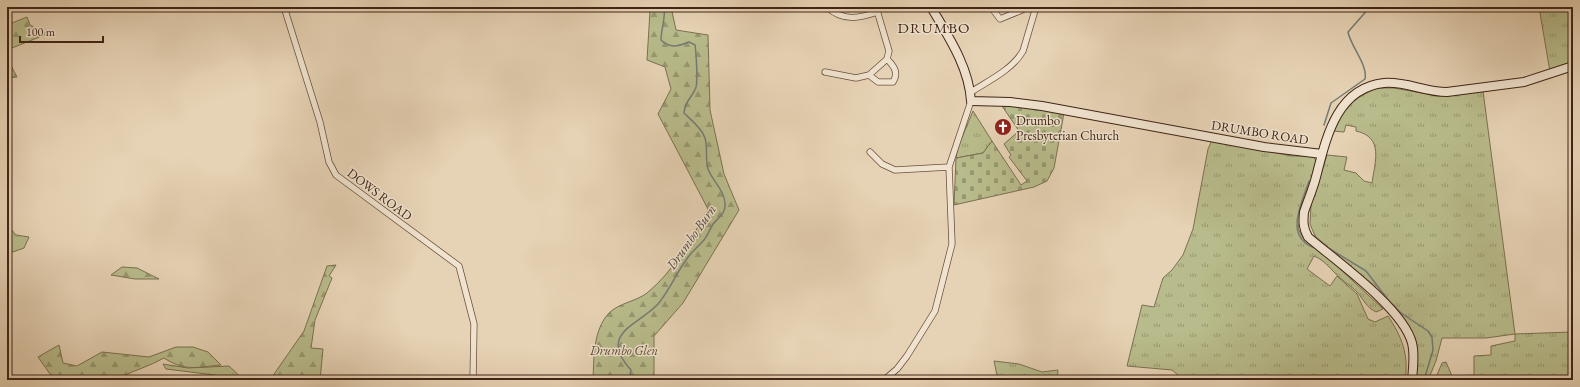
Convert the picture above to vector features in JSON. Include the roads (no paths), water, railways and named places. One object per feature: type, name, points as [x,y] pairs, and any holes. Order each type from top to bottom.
[{"type":"street","name":"DOWS ROAD","points":[[284,7],[320,122],[329,162],[336,175],[459,266],[474,324],[473,380]]},
{"type":"street","points":[[825,72],[856,78],[869,75],[887,59],[889,51],[877,9],[853,19],[838,15],[827,7]]},
{"type":"street","points":[[884,380],[897,369],[907,356],[935,311],[952,244],[949,167],[971,101],[970,92],[954,47],[931,7]]},
{"type":"street","points":[[991,7],[1000,19],[1022,10]]},
{"type":"street","points":[[970,92],[1012,65],[1019,57],[1023,51],[1036,7]]},
{"type":"street","points":[[869,75],[878,82],[893,82],[896,77],[896,72],[894,65],[887,59]]},
{"type":"street","points":[[1322,154],[1327,136],[1342,106],[1357,93],[1372,85],[1398,83],[1434,92],[1447,92],[1524,82],[1573,66]]},
{"type":"street","name":"DRUMBO ROAD","points":[[971,101],[1010,102],[1042,106],[1264,147],[1322,154],[1304,212],[1304,230],[1308,237],[1361,280],[1400,321],[1412,343],[1414,356],[1412,380]]},
{"type":"street","points":[[870,152],[882,164],[896,170],[949,167]]},
{"type":"waterway","name":"Drumbo Burn","points":[[629,380],[631,370],[622,357],[618,347],[620,338],[632,324],[658,304],[666,294],[688,257],[707,236],[713,224],[723,213],[725,207],[721,190],[708,169],[704,134],[684,113],[687,102],[697,83],[695,45],[689,42],[671,46],[661,40],[664,7]]},
{"type":"waterway","points":[[1324,125],[1331,103],[1365,79],[1362,62],[1352,44],[1348,32],[1370,7]]},
{"type":"waterway","points":[[1309,181],[1299,209],[1297,228],[1305,243],[1315,248]]},
{"type":"waterway","points":[[1330,249],[1366,271],[1389,301],[1401,313],[1428,331],[1432,337],[1433,350],[1424,380]]},
{"type":"place","name":"Drumbo Presbyterian Church","points":[[1003,127]]},
{"type":"district","name":"DRUMBO","points":[[934,28]]},
{"type":"park label","name":"Drumbo Glen","points":[[624,350]]}]
